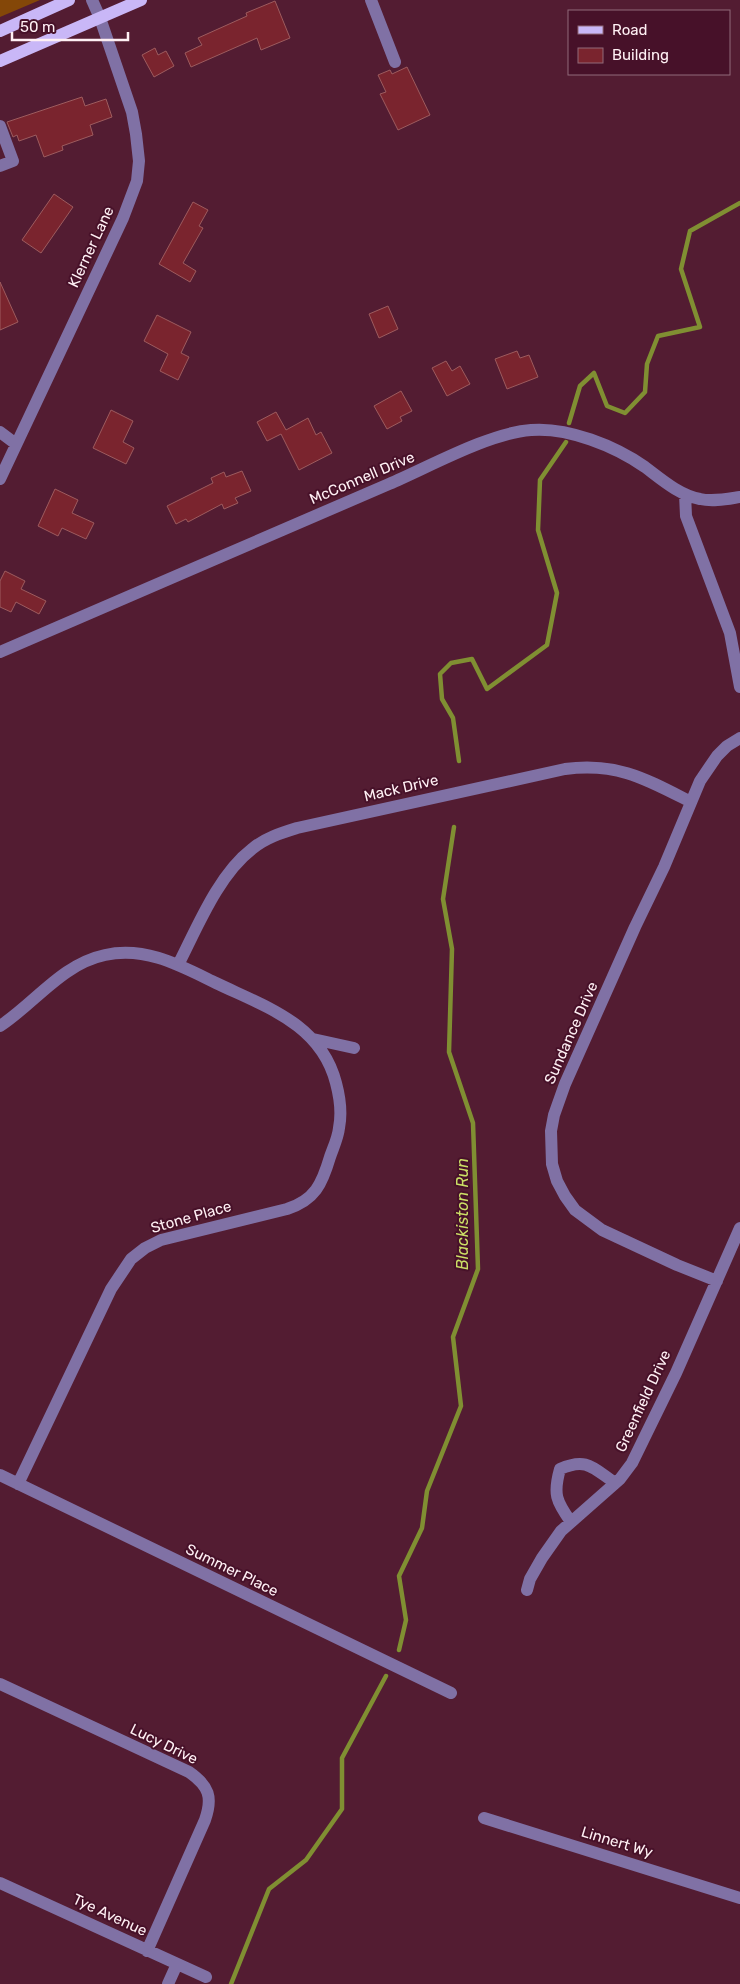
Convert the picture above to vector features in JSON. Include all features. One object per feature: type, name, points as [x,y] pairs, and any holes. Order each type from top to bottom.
[{"type":"main road","points":[[0,30],[69,0]]},
{"type":"main road","points":[[0,61],[141,0]]},
{"type":"street","name":"Klerner Lane","points":[[0,479],[123,218],[137,182],[139,161],[132,112],[92,0]]},
{"type":"street","points":[[371,0],[394,62]]},
{"type":"street","points":[[0,126],[12,161],[0,166]]},
{"type":"street","name":"McConnell Drive","points":[[0,652],[199,568],[467,449],[515,432],[532,430],[562,432],[596,442],[642,465],[686,494],[699,499],[714,500],[740,497]]},
{"type":"street","points":[[0,432],[16,444]]},
{"type":"street","points":[[686,494],[686,516],[730,633],[740,687]]},
{"type":"street","name":"Sundance Drive","points":[[717,1281],[677,1265],[602,1230],[575,1210],[557,1181],[552,1164],[551,1147],[554,1115],[565,1084],[692,802],[708,768],[727,746],[740,738]]},
{"type":"street","name":"Mack Drive","points":[[178,965],[230,871],[252,848],[280,833],[547,772],[583,766],[619,769],[692,802]]},
{"type":"street","name":"Stone Place","points":[[0,1026],[57,980],[88,960],[112,954],[137,953],[153,956],[178,965],[279,1013],[307,1032],[328,1060],[334,1076],[341,1111],[340,1128],[329,1160],[318,1188],[311,1198],[301,1205],[287,1209],[161,1240],[145,1248],[131,1259],[120,1273],[97,1315],[18,1484]]},
{"type":"street","name":"Stone Place","points":[[312,1039],[354,1048]]},
{"type":"street","name":"Greenfield Drive","points":[[527,1590],[530,1579],[542,1558],[561,1531],[615,1483],[632,1463],[643,1444],[740,1228]]},
{"type":"street","points":[[571,1522],[558,1504],[556,1484],[560,1469],[572,1463],[584,1462],[615,1483]]},
{"type":"street","name":"Summer Place","points":[[0,1474],[451,1692]]},
{"type":"street","name":"Lucy Drive","points":[[0,1684],[189,1772],[200,1780],[206,1788],[210,1798],[205,1820],[147,1951]]},
{"type":"street","name":"Linnert Wy","points":[[484,1818],[740,1898]]},
{"type":"street","name":"Tye Avenue","points":[[0,1883],[206,1977]]},
{"type":"street","points":[[168,1984],[177,1964]]},
{"type":"shaded area","points":[[0,0],[40,0],[0,17]]},
{"type":"building","points":[[275,1],[290,38],[261,50],[257,38],[191,67],[185,53],[202,45],[198,38],[247,16],[246,13]]},
{"type":"building","points":[[155,48],[158,55],[166,51],[174,66],[154,77],[142,55]]},
{"type":"building","points":[[407,67],[430,115],[398,130],[380,94],[386,92],[378,75],[390,70],[392,74]]},
{"type":"building","points":[[82,97],[85,106],[106,99],[112,117],[90,125],[93,135],[62,146],[63,150],[44,157],[36,135],[19,141],[17,135],[13,137],[7,122]]},
{"type":"building","points":[[54,194],[73,207],[41,253],[22,240]]},
{"type":"building","points":[[193,202],[208,210],[199,226],[203,228],[183,263],[196,271],[190,282],[159,264]]},
{"type":"building","points":[[0,282],[18,322],[0,330]]},
{"type":"building","points":[[388,306],[398,329],[379,338],[369,314]]},
{"type":"building","points":[[157,315],[191,332],[181,353],[189,357],[178,380],[160,371],[168,354],[144,341]]},
{"type":"building","points":[[517,351],[520,358],[529,355],[538,377],[507,389],[495,359]]},
{"type":"building","points":[[446,361],[452,371],[460,366],[470,384],[447,396],[432,368]]},
{"type":"building","points":[[401,391],[412,411],[400,417],[402,421],[387,429],[374,406]]},
{"type":"building","points":[[111,410],[133,421],[123,442],[134,448],[126,464],[93,448]]},
{"type":"building","points":[[276,412],[286,430],[308,418],[316,435],[321,432],[332,453],[299,470],[281,434],[267,441],[257,422]]},
{"type":"building","points":[[242,471],[251,491],[235,498],[238,503],[224,509],[222,504],[188,522],[186,519],[176,524],[167,506],[213,483],[211,478],[224,472],[226,477]]},
{"type":"building","points":[[55,489],[78,500],[72,513],[94,523],[86,539],[62,528],[58,536],[38,526]]},
{"type":"building","points":[[5,571],[25,581],[21,589],[46,601],[39,614],[16,602],[11,612],[0,607],[0,581]]},
{"type":"waterway","name":"Blackiston Run","points":[[569,423],[580,386],[594,373],[607,406],[625,413],[645,392],[647,364],[658,336],[700,327],[681,269],[690,231],[740,203]]},
{"type":"waterway","name":"Blackiston Run","points":[[459,761],[453,718],[442,699],[440,674],[451,663],[472,659],[487,689],[547,645],[557,593],[538,530],[540,480],[566,442]]},
{"type":"waterway","name":"Blackiston Run","points":[[399,1650],[406,1620],[399,1576],[422,1528],[427,1491],[461,1406],[453,1337],[478,1269],[473,1123],[449,1052],[452,949],[443,899],[454,827]]},
{"type":"waterway","name":"Blackiston Run","points":[[231,1984],[269,1889],[306,1860],[342,1809],[342,1758],[386,1676]]}]
